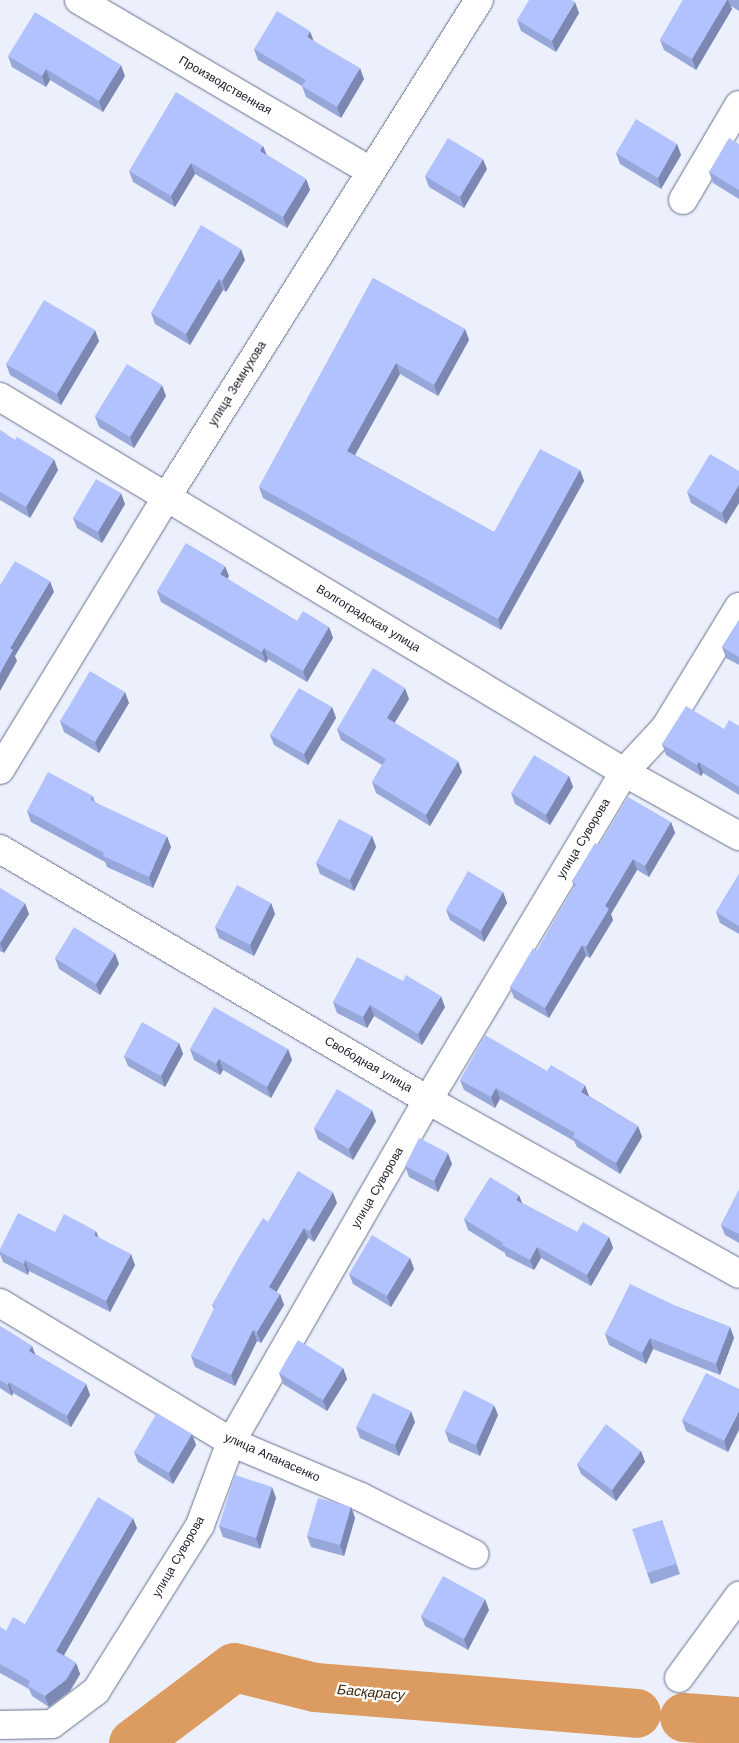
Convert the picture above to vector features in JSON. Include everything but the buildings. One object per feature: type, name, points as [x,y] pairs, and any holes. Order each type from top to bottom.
[{"type":"street","name":"Производственная","points":[[79,0],[371,171]]},
{"type":"street","name":"улица Земнухова","points":[[0,770],[166,498],[479,0]]},
{"type":"street","points":[[683,200],[739,105]]},
{"type":"street","name":"Волгоградская улица","points":[[0,397],[624,772],[739,836]]},
{"type":"street","name":"улица Суворова","points":[[0,1725],[52,1724],[96,1691],[200,1525],[231,1442],[428,1100],[624,772],[665,728],[739,607]]},
{"type":"street","name":"Свободная улица","points":[[0,849],[428,1100],[739,1274]]},
{"type":"street","name":"улица Апанасенко","points":[[0,1303],[231,1442],[361,1497],[474,1554]]},
{"type":"street","points":[[679,1678],[739,1596]]},
{"type":"street","points":[[0,1725],[19,1743]]},
{"type":"waterway","name":"Басқарасу","points":[[133,1743],[234,1667],[315,1687],[636,1713]]},
{"type":"waterway","name":"Басқарасу","points":[[684,1717],[739,1721]]}]
